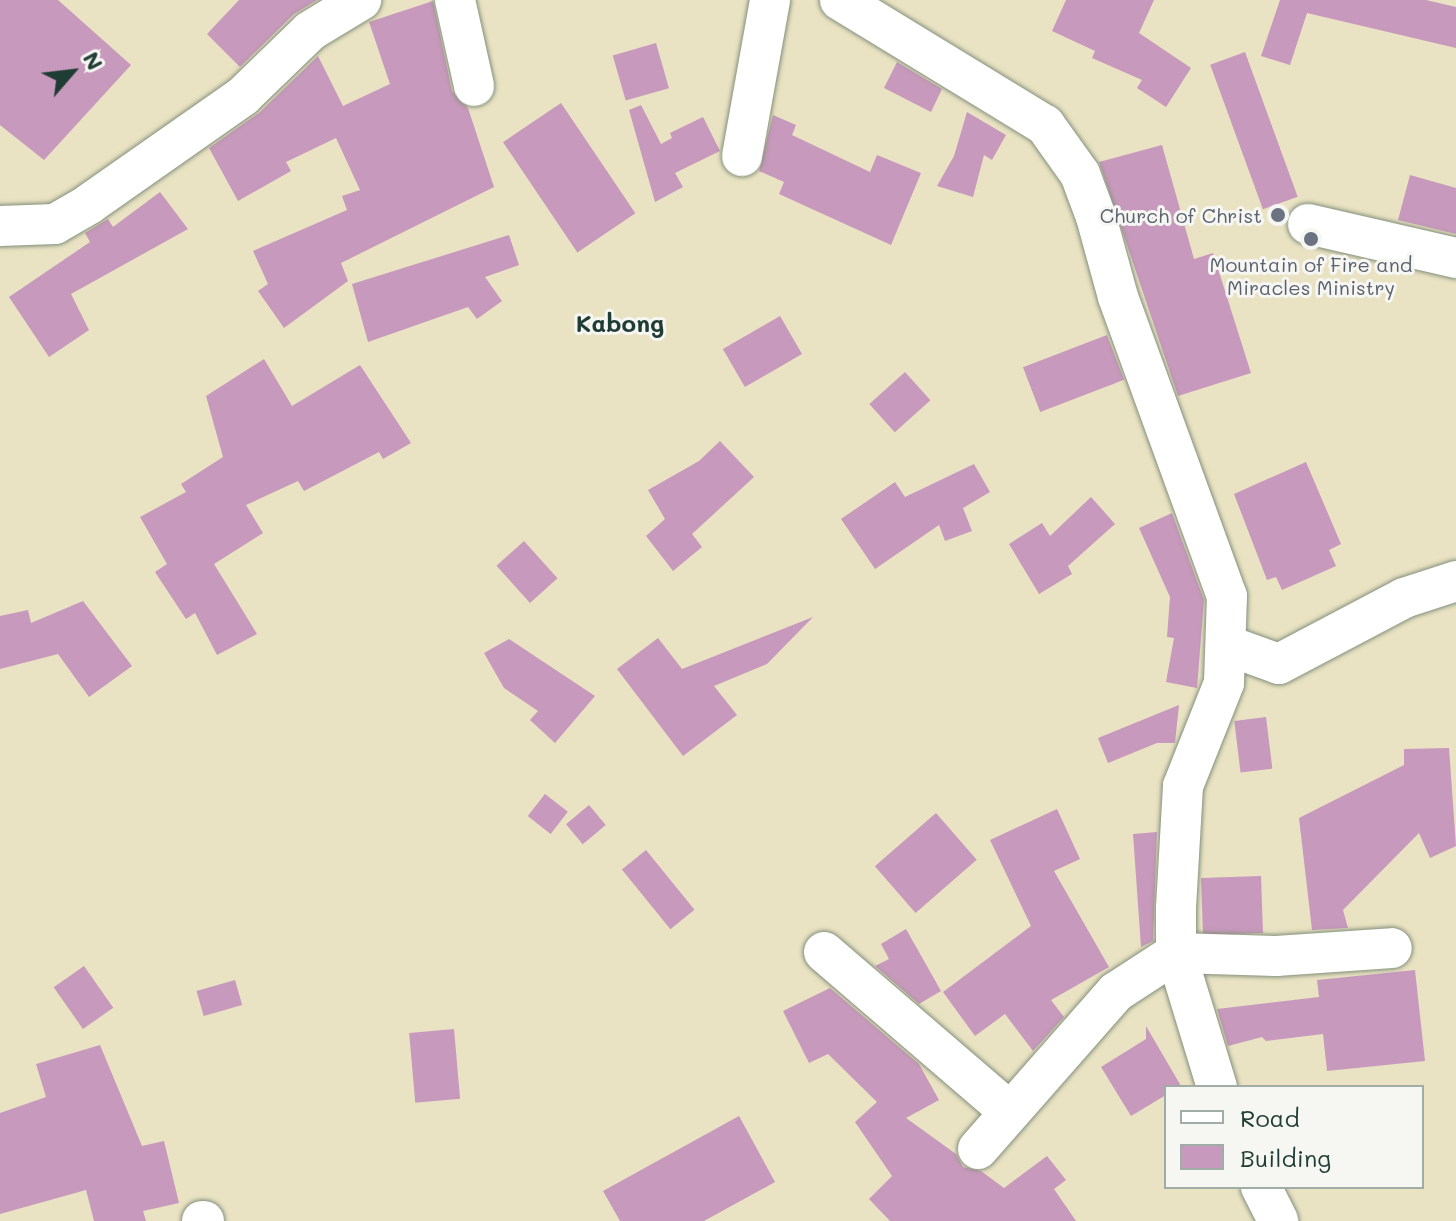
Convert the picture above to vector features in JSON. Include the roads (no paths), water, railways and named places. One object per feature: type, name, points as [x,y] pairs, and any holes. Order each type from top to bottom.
[{"type":"street","points":[[0,226],[55,224],[89,204],[243,96],[310,31],[361,0]]},
{"type":"street","points":[[455,0],[474,86]]},
{"type":"street","points":[[742,156],[770,0]]},
{"type":"street","points":[[840,0],[1014,104],[1062,143],[1096,217],[1118,297],[1227,596],[1229,646],[1224,683],[1183,786],[1176,953],[1216,1085]]},
{"type":"street","points":[[1308,224],[1456,258]]},
{"type":"street","points":[[1229,646],[1279,664],[1404,598],[1456,581]]},
{"type":"street","points":[[978,1149],[1116,992],[1176,953],[1276,956],[1392,948]]},
{"type":"street","points":[[824,952],[1010,1112]]},
{"type":"street","points":[[1262,1189],[1278,1221]]},
{"type":"place","name":"Church of Christ","points":[[1278,215]]},
{"type":"place","name":"Mountain of Fire and Miracles Ministry","points":[[1311,239]]},
{"type":"district","name":"Kabong","points":[[620,323]]}]
